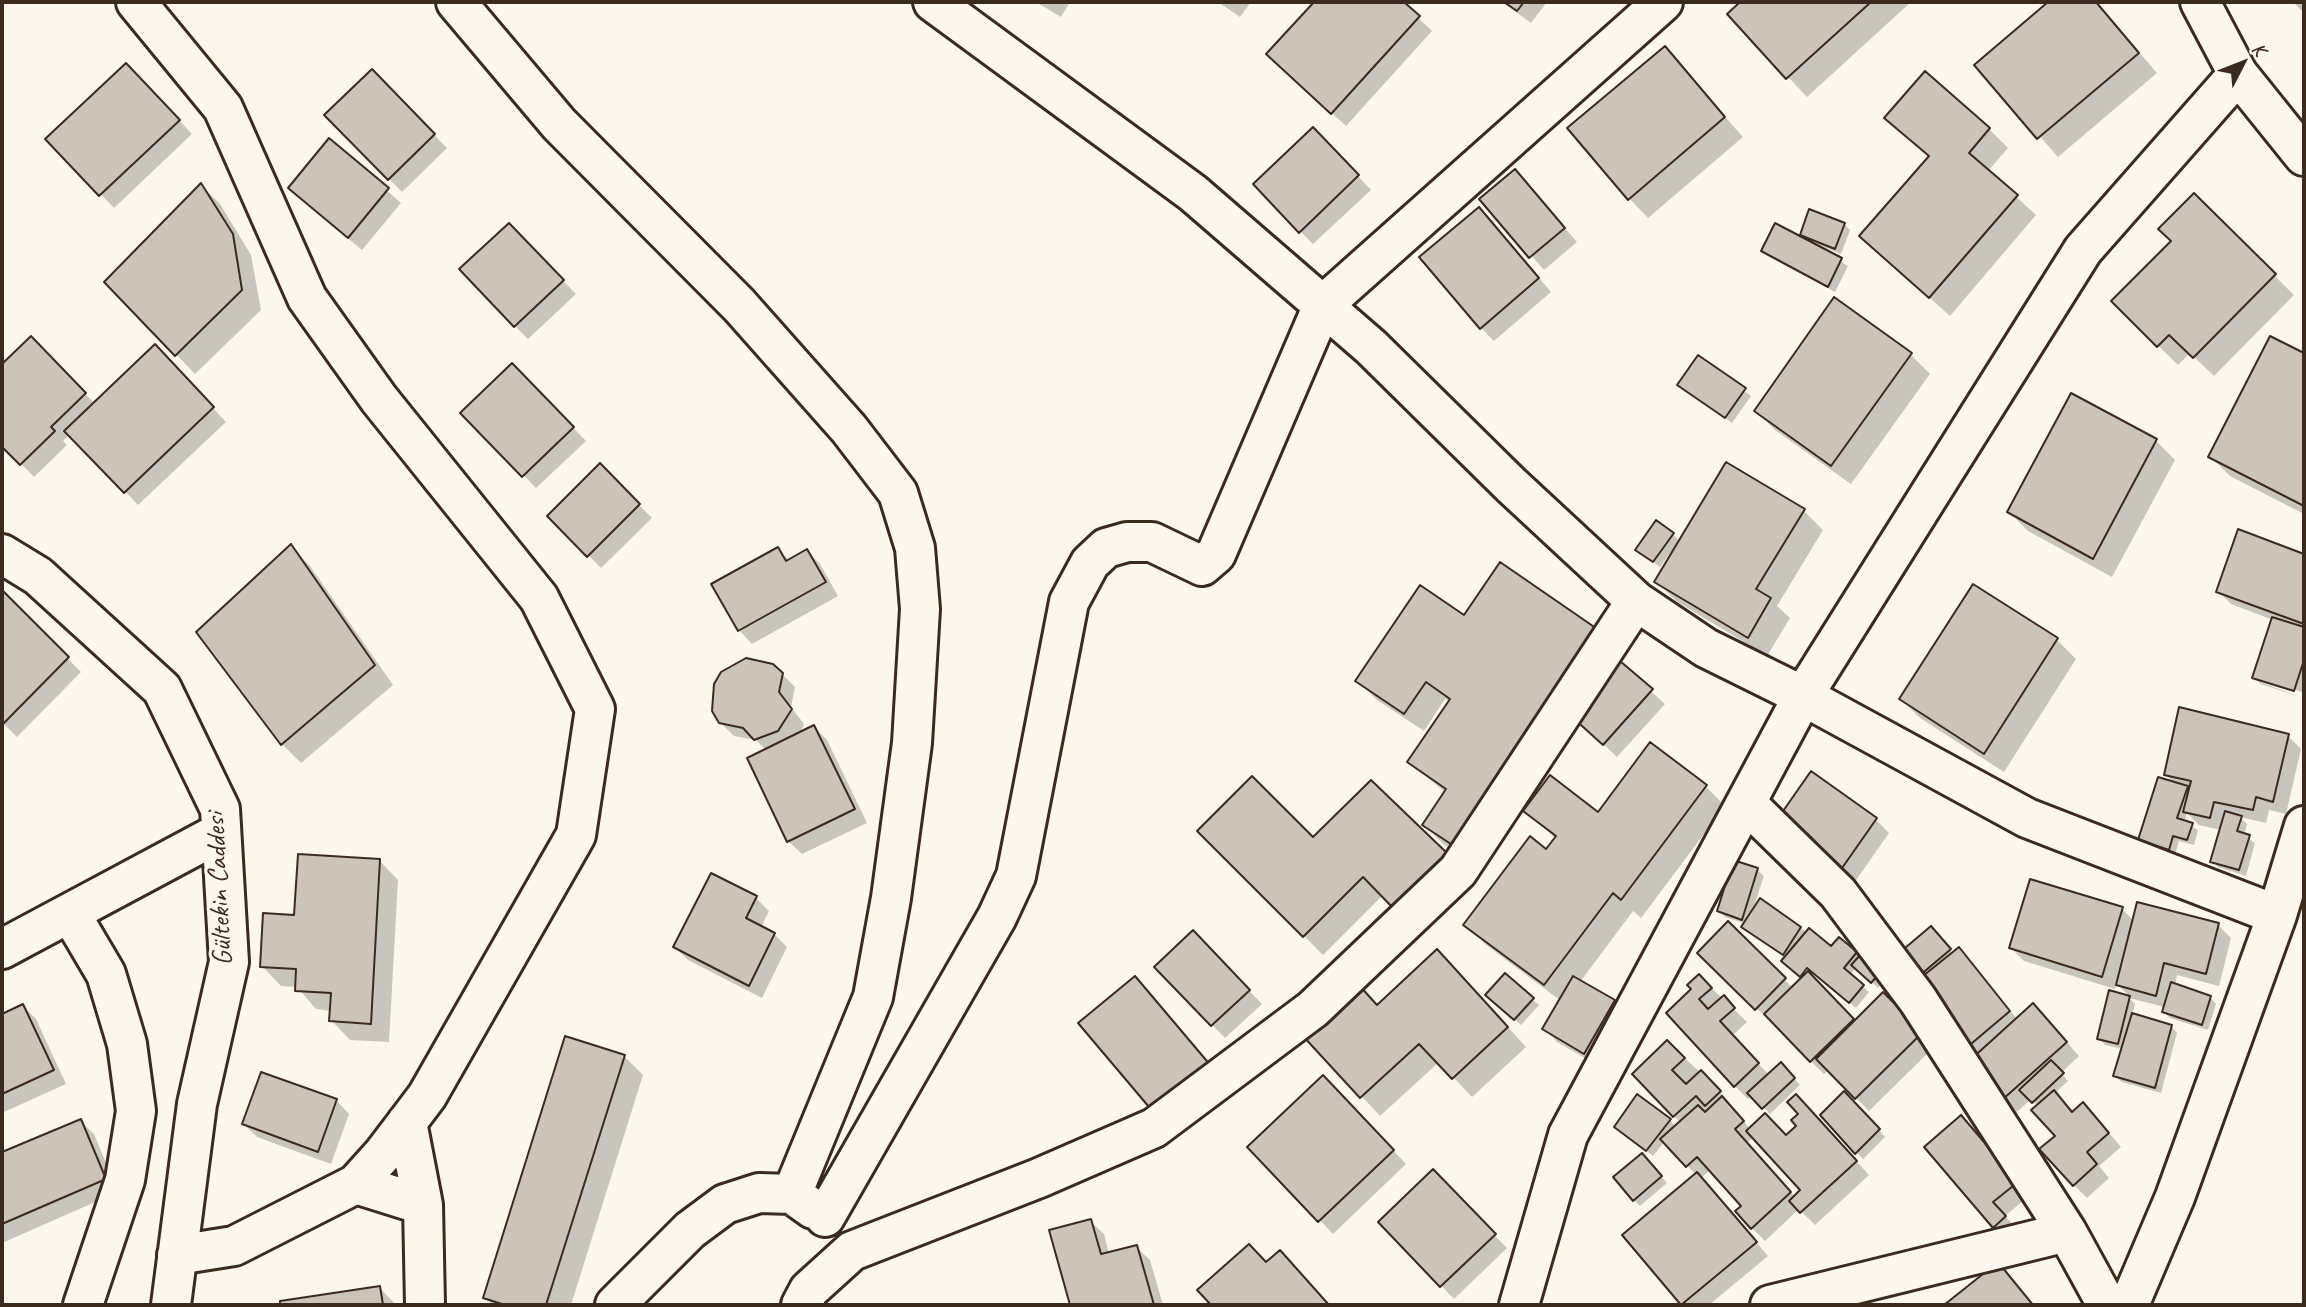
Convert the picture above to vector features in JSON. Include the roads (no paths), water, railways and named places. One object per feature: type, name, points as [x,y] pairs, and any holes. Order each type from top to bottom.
[{"type":"street","points":[[136,2],[223,108],[307,298],[379,399],[538,598],[595,709],[576,835],[427,1096],[356,1184],[234,1246],[177,1255]]},
{"type":"street","points":[[456,2],[559,124],[739,305],[849,429],[898,493],[915,548],[920,609],[912,743],[891,898],[873,997],[792,1195]]},
{"type":"street","points":[[933,2],[1193,192],[1371,347],[1511,485],[1636,601],[1706,648],[1803,696],[2027,818],[2277,915]]},
{"type":"street","points":[[825,1217],[997,917],[1016,876],[1069,601],[1090,563],[1106,548],[1128,542],[1152,542],[1202,566],[1216,554],[1322,305],[1662,2]]},
{"type":"street","points":[[2200,2],[2238,74],[2304,156]]},
{"type":"street","points":[[1519,1305],[1568,1135],[1803,696],[2082,250],[2238,74]]},
{"type":"street","name":"Gültekin Caddesi","points":[[2,554],[37,576],[162,689],[220,809],[229,962],[197,1104],[171,1305]]},
{"type":"street","points":[[801,1305],[809,1290],[852,1251],[1039,1178],[1154,1128],[1313,1009],[1458,871],[1636,601]]},
{"type":"street","points":[[1746,803],[1838,892],[1918,1000],[2067,1232],[2106,1305]]},
{"type":"street","points":[[2129,1305],[2175,1197],[2277,915],[2304,826]]},
{"type":"street","points":[[2,949],[221,832]]},
{"type":"street","points":[[70,913],[106,974],[127,1044],[136,1111],[125,1180],[83,1305]]},
{"type":"street","points":[[407,1122],[423,1205],[425,1305]]},
{"type":"street","points":[[356,1184],[423,1205]]},
{"type":"street","points":[[615,1305],[690,1230],[725,1204],[759,1193],[792,1195],[825,1217],[852,1251]]},
{"type":"street","points":[[1770,1305],[2067,1232]]}]
